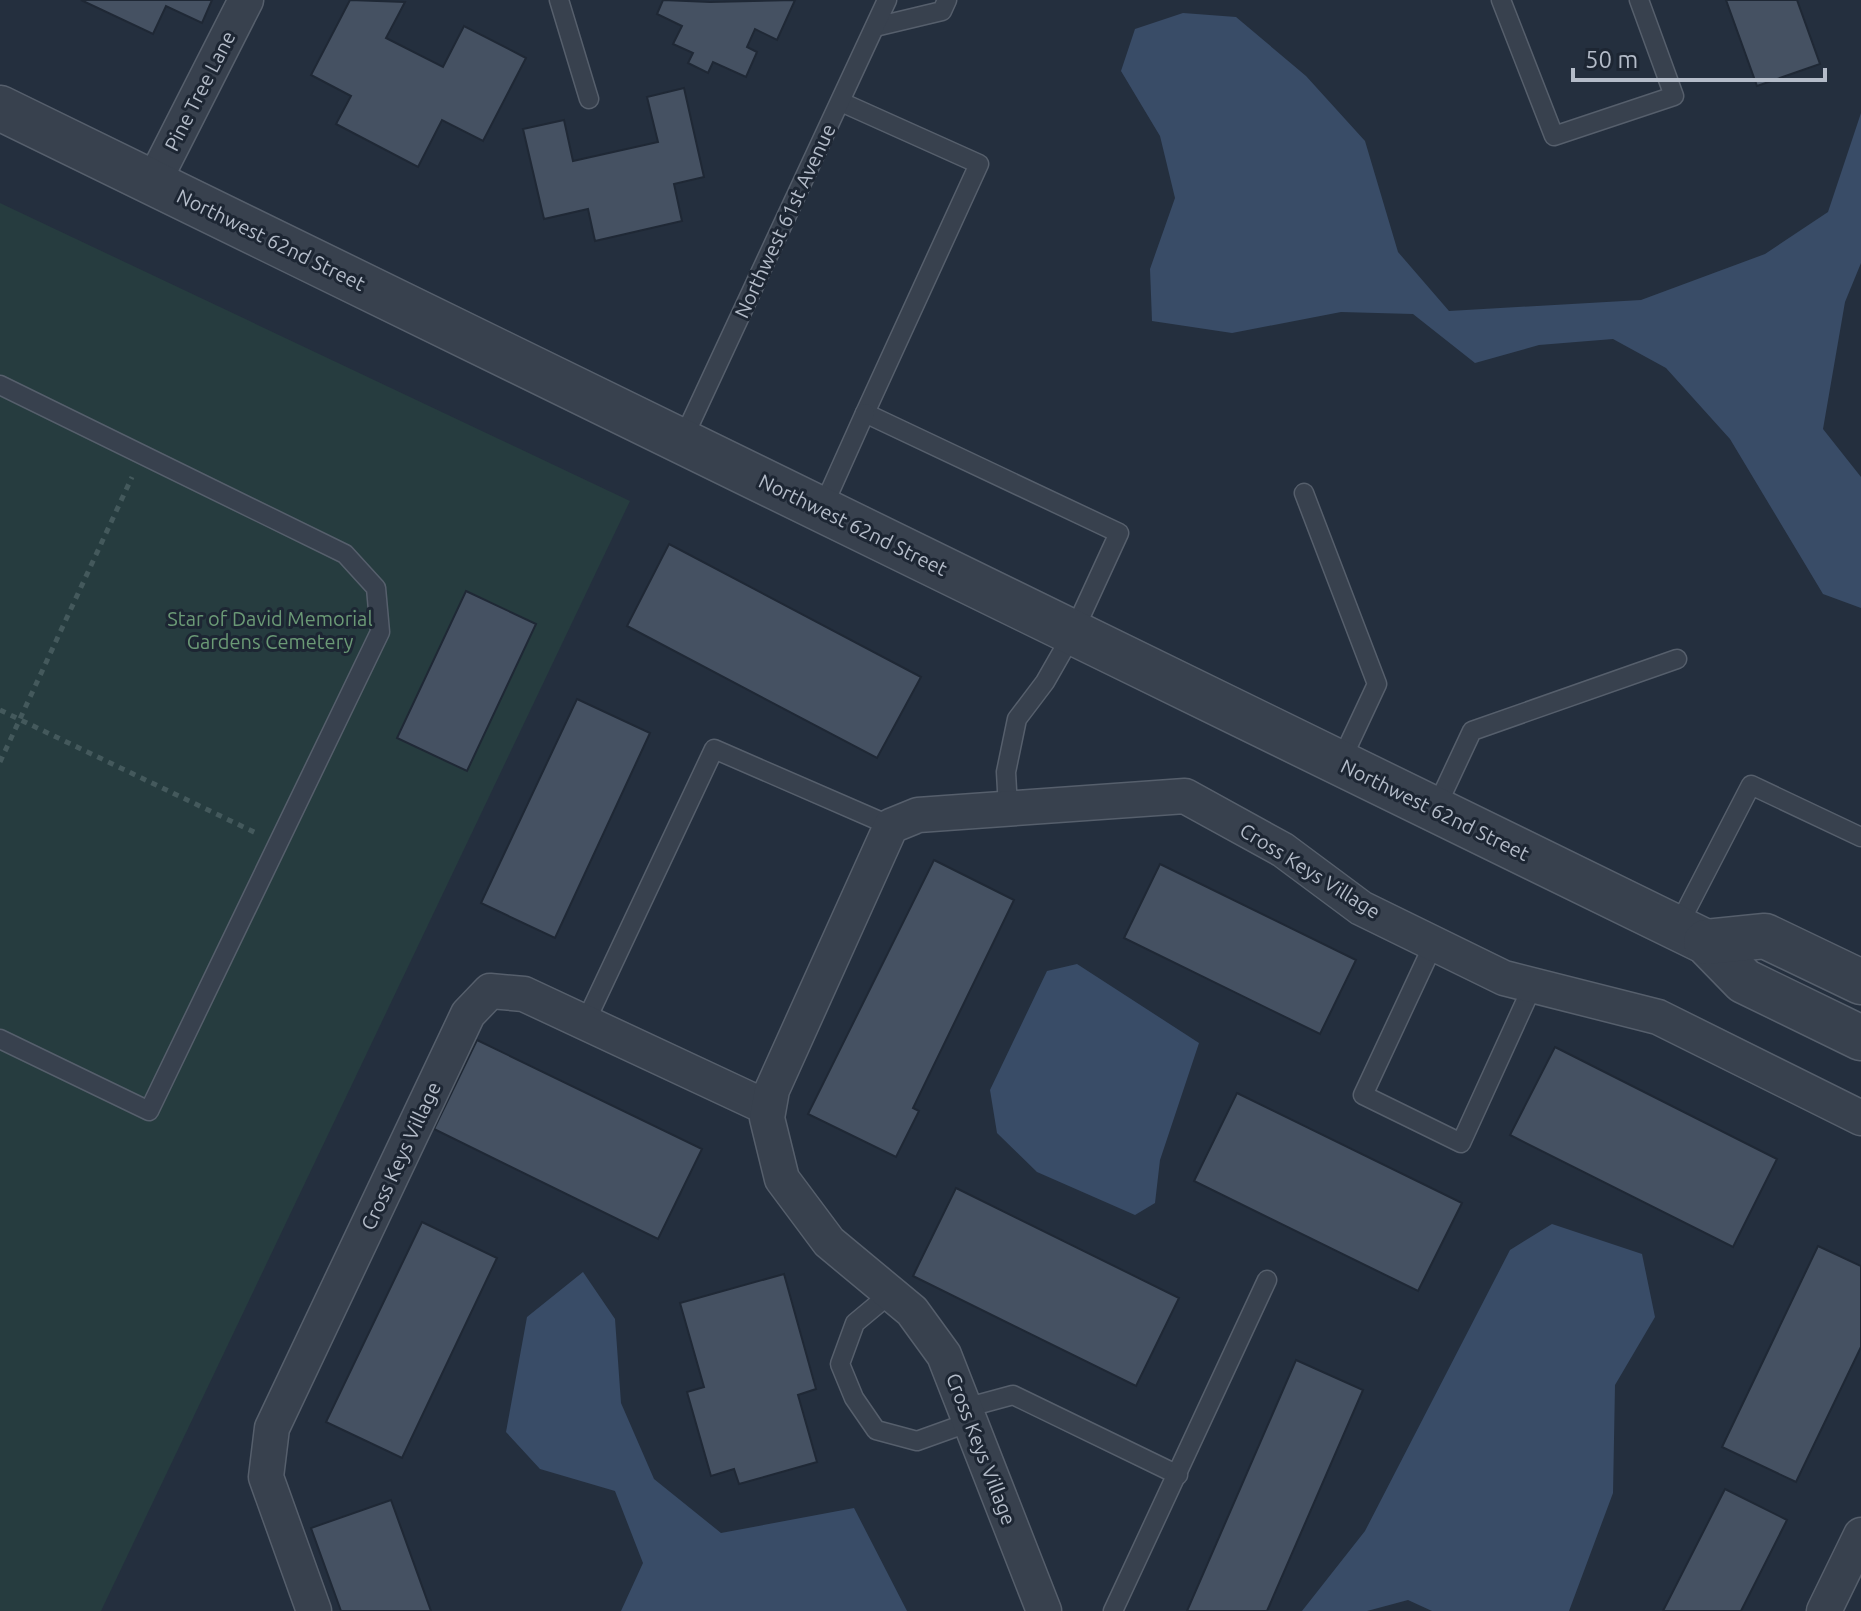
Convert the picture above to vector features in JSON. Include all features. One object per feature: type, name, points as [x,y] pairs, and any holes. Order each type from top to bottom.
[{"type":"street","name":"Pine Tree Lane","points":[[153,183],[246,0]]},
{"type":"street","name":"Northwest 62nd Street","points":[[0,108],[1691,935],[1744,981],[1861,1038]]},
{"type":"street","name":"Cross Keys Village","points":[[1044,1611],[944,1355],[912,1311],[829,1242],[782,1179],[767,1118],[772,1090],[891,826],[918,815],[1185,796],[1283,850],[1361,908],[1504,978],[1658,1017],[1861,1118]]},
{"type":"street","points":[[1691,935],[1765,936],[1861,982]]},
{"type":"street","name":"Cross Keys Village","points":[[314,1611],[266,1477],[272,1428],[468,1014],[490,991],[524,994],[768,1108]]},
{"type":"street","points":[[1824,1611],[1861,1535]]},
{"type":"lane","points":[[559,0],[589,99]]},
{"type":"lane","name":"Northwest 61st Avenue","points":[[682,441],[887,0]]},
{"type":"lane","points":[[875,27],[942,11],[947,0]]},
{"type":"lane","points":[[1501,0],[1554,136],[1674,96],[1639,0]]},
{"type":"lane","points":[[821,510],[979,164],[841,102]]},
{"type":"lane","points":[[0,385],[345,554],[376,588],[380,632],[149,1111],[0,1039]]},
{"type":"lane","points":[[865,413],[1119,533],[1073,633],[1045,682],[1017,719],[1006,772],[1008,808]]},
{"type":"lane","points":[[1304,493],[1377,684],[1340,763]]},
{"type":"lane","points":[[1435,810],[1472,731],[1677,659]]},
{"type":"lane","points":[[585,1023],[714,749],[891,826]]},
{"type":"lane","points":[[1691,935],[1751,785],[1861,837]]},
{"type":"lane","points":[[1434,943],[1363,1095],[1461,1143],[1533,985]]},
{"type":"lane","points":[[1113,1611],[1267,1280]]},
{"type":"lane","points":[[891,1293],[855,1323],[840,1364],[854,1398],[876,1430],[917,1441],[1013,1395],[1178,1475]]},
{"type":"path","points":[[0,762],[143,455]]},
{"type":"path","points":[[0,710],[279,844]]},
{"type":"green space","name":"Star of David Memorial Gardens Cemetery","points":[[0,203],[630,501],[101,1611],[0,1611]]},
{"type":"water","points":[[1183,13],[1236,17],[1306,76],[1365,141],[1398,252],[1449,311],[1641,300],[1765,254],[1828,212],[1861,113],[1861,263],[1845,302],[1823,429],[1861,477],[1861,608],[1823,594],[1730,439],[1666,368],[1613,339],[1539,345],[1475,363],[1413,314],[1341,312],[1232,333],[1152,321],[1150,269],[1175,198],[1160,136],[1121,71],[1135,29]]},
{"type":"water","points":[[1077,964],[1199,1043],[1160,1160],[1155,1203],[1135,1215],[1037,1172],[997,1133],[990,1090],[1047,971]]},
{"type":"water","points":[[1552,1224],[1642,1254],[1655,1317],[1615,1385],[1613,1493],[1569,1611],[1432,1611],[1408,1600],[1367,1611],[1302,1611],[1365,1531],[1510,1250]]},
{"type":"water","points":[[583,1272],[615,1319],[621,1403],[654,1479],[721,1533],[854,1508],[907,1611],[621,1611],[643,1563],[615,1491],[540,1469],[506,1432],[527,1317]]},
{"type":"building","points":[[81,0],[212,0],[202,23],[166,6],[153,34]]},
{"type":"building","points":[[350,0],[405,2],[386,38],[443,67],[464,26],[526,58],[483,141],[442,120],[418,167],[336,124],[351,96],[311,75]]},
{"type":"building","points":[[663,0],[795,0],[777,40],[755,29],[747,47],[757,52],[746,77],[713,62],[708,73],[688,63],[693,53],[673,44],[682,26],[657,14]]},
{"type":"building","points":[[1726,0],[1797,0],[1820,64],[1757,86]]},
{"type":"building","points":[[684,88],[704,177],[674,184],[682,221],[595,241],[588,209],[544,219],[523,129],[564,120],[573,161],[658,142],[647,97]]},
{"type":"building","points":[[669,544],[921,677],[877,758],[627,626]]},
{"type":"building","points":[[466,591],[536,624],[467,771],[397,738]]},
{"type":"building","points":[[577,699],[650,733],[555,938],[481,903]]},
{"type":"building","points":[[934,860],[1014,900],[913,1108],[919,1111],[896,1157],[808,1114]]},
{"type":"building","points":[[1160,864],[1356,960],[1320,1034],[1124,938]]},
{"type":"building","points":[[477,1040],[702,1149],[658,1239],[434,1129]]},
{"type":"building","points":[[1555,1047],[1777,1159],[1733,1247],[1510,1135]]},
{"type":"building","points":[[1237,1093],[1462,1203],[1418,1291],[1194,1181]]},
{"type":"building","points":[[956,1188],[1179,1298],[1136,1386],[913,1276]]},
{"type":"building","points":[[422,1222],[497,1258],[402,1458],[326,1422]]},
{"type":"building","points":[[1818,1246],[1861,1266],[1861,1347],[1796,1482],[1722,1447]]},
{"type":"building","points":[[784,1274],[816,1389],[798,1395],[817,1462],[739,1484],[734,1469],[711,1476],[687,1392],[704,1387],[680,1303]]},
{"type":"building","points":[[1296,1360],[1363,1390],[1267,1611],[1187,1611]]},
{"type":"building","points":[[1725,1489],[1787,1520],[1741,1611],[1663,1611]]},
{"type":"building","points":[[391,1500],[431,1611],[341,1611],[311,1528]]}]
